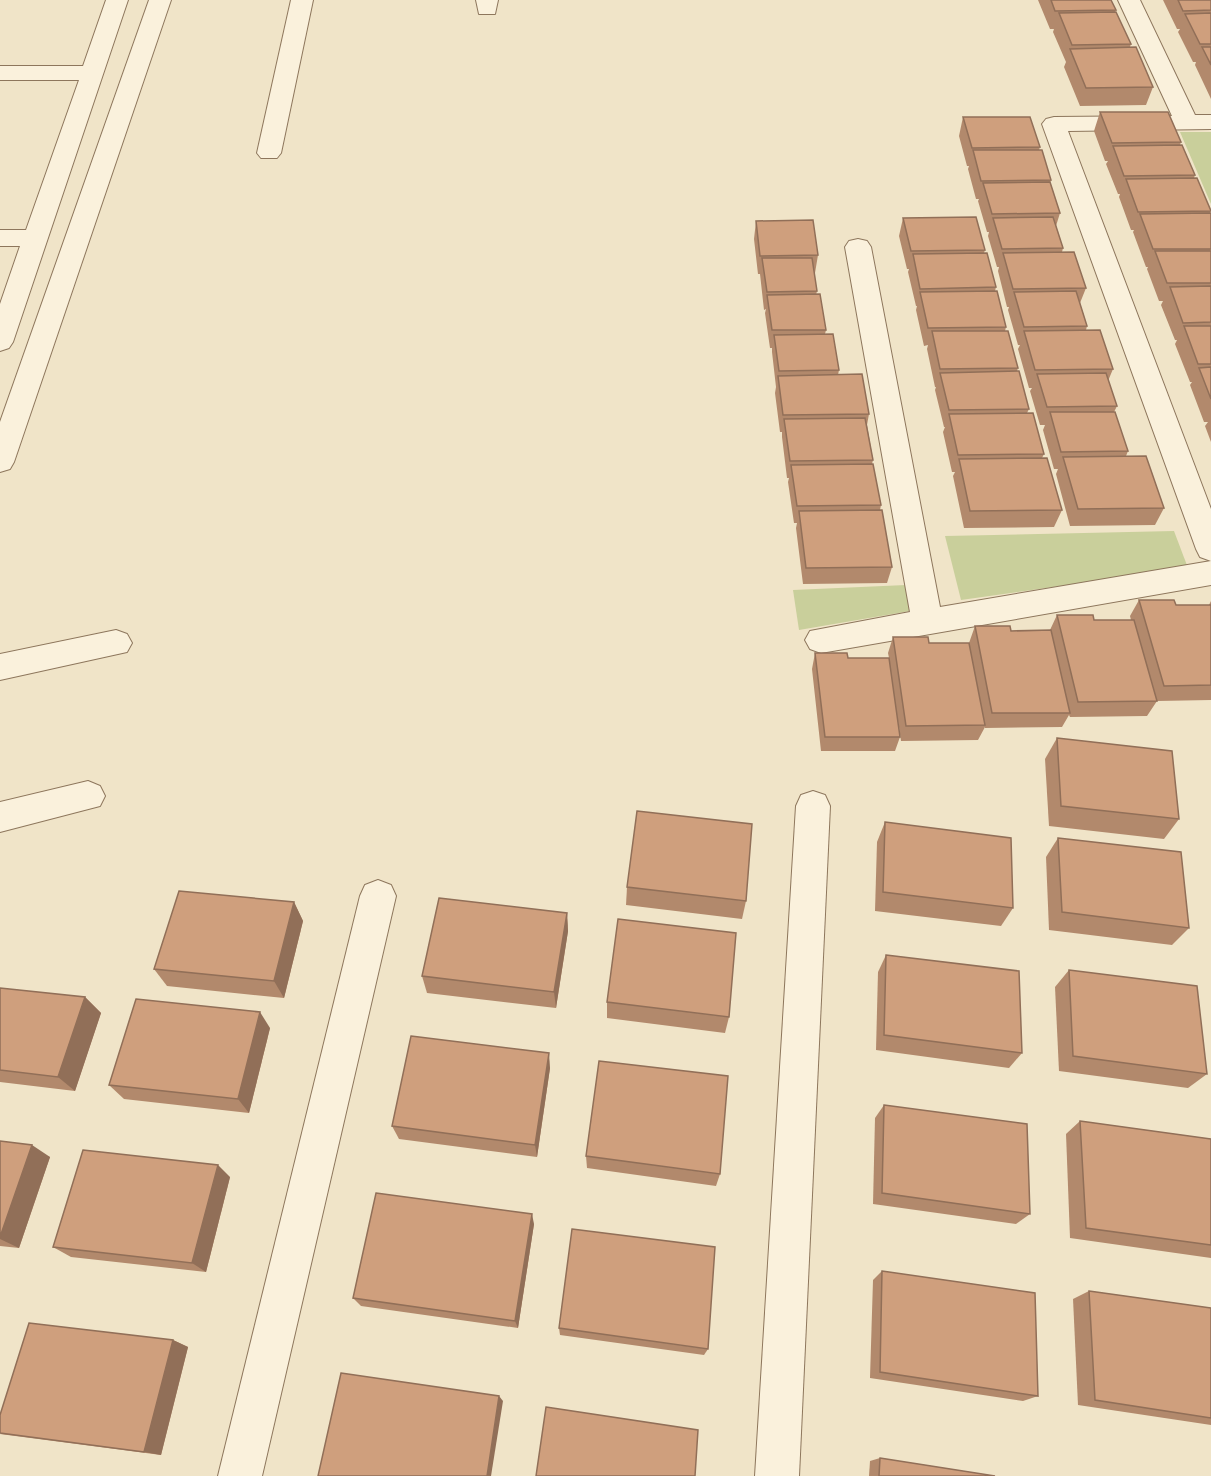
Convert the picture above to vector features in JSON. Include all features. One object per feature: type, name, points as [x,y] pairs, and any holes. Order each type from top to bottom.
[{"type":"street","points":[[0,342],[117,0]]},
{"type":"street","points":[[0,462],[160,0]]},
{"type":"street","points":[[269,153],[302,0]]},
{"type":"street","points":[[1129,0],[1199,122],[1054,124],[1211,549]]},
{"type":"street","points":[[0,73],[91,73]]},
{"type":"street","points":[[0,238],[35,238]]},
{"type":"street","points":[[858,247],[927,622]]},
{"type":"street","points":[[820,640],[1211,573]]},
{"type":"street","points":[[0,667],[116,643]]},
{"type":"street","points":[[0,817],[88,796]]},
{"type":"street","points":[[777,1476],[813,806]]},
{"type":"street","points":[[240,1476],[378,896]]},
{"type":"green space","points":[[1180,132],[1211,132],[1211,204]]},
{"type":"green space","points":[[1174,531],[1188,568],[961,600],[945,536]]},
{"type":"green space","points":[[906,585],[916,610],[799,630],[793,590]]},
{"type":"building","points":[[1051,0],[1111,0],[1116,10],[1055,11]]},
{"type":"building","points":[[1178,0],[1211,0],[1211,10],[1183,11]]},
{"type":"building","points":[[1116,12],[1131,44],[1072,45],[1059,13]]},
{"type":"building","points":[[1211,13],[1211,44],[1200,44],[1185,14]]},
{"type":"building","points":[[1136,47],[1153,87],[1086,88],[1070,49]]},
{"type":"building","points":[[1202,47],[1211,47],[1211,65]]},
{"type":"building","points":[[1100,112],[1168,112],[1181,142],[1112,143]]},
{"type":"building","points":[[963,117],[1030,117],[1040,147],[972,148]]},
{"type":"building","points":[[1182,145],[1195,175],[1124,176],[1113,146]]},
{"type":"building","points":[[973,150],[1042,150],[1051,180],[981,181]]},
{"type":"building","points":[[1197,178],[1211,211],[1138,212],[1126,179]]},
{"type":"building","points":[[1050,182],[1060,213],[992,214],[983,183]]},
{"type":"building","points":[[1211,213],[1211,249],[1153,249],[1140,214]]},
{"type":"building","points":[[976,217],[985,250],[911,251],[903,218]]},
{"type":"building","points":[[1053,217],[1063,248],[1002,249],[993,218]]},
{"type":"building","points":[[813,220],[818,255],[760,256],[756,221]]},
{"type":"building","points":[[1155,251],[1211,251],[1211,283],[1167,283]]},
{"type":"building","points":[[1074,252],[1086,288],[1013,289],[1003,253]]},
{"type":"building","points":[[987,253],[996,287],[920,289],[913,254]]},
{"type":"building","points":[[762,258],[812,258],[817,291],[767,292]]},
{"type":"building","points":[[1211,286],[1211,322],[1183,323],[1170,287]]},
{"type":"building","points":[[997,291],[1006,327],[928,328],[920,292]]},
{"type":"building","points":[[1076,291],[1087,326],[1024,327],[1014,292]]},
{"type":"building","points":[[820,294],[826,330],[772,330],[767,295]]},
{"type":"building","points":[[1184,326],[1211,326],[1211,364],[1198,364]]},
{"type":"building","points":[[1100,330],[1113,369],[1035,370],[1024,331]]},
{"type":"building","points":[[932,331],[1008,331],[1018,368],[940,369]]},
{"type":"building","points":[[833,334],[839,370],[779,371],[774,335]]},
{"type":"building","points":[[1211,367],[1211,399],[1199,368]]},
{"type":"building","points":[[1019,371],[1029,409],[949,410],[940,373]]},
{"type":"building","points":[[1106,373],[1117,406],[1047,407],[1037,374]]},
{"type":"building","points":[[862,374],[869,414],[783,415],[778,376]]},
{"type":"building","points":[[1050,412],[1115,412],[1128,451],[1061,452]]},
{"type":"building","points":[[1033,413],[1044,454],[958,455],[949,414]]},
{"type":"building","points":[[865,418],[873,460],[790,461],[784,419]]},
{"type":"building","points":[[1146,456],[1164,508],[1078,509],[1063,457]]},
{"type":"building","points":[[1047,458],[1062,510],[970,511],[959,459]]},
{"type":"building","points":[[873,464],[881,505],[797,506],[791,465]]},
{"type":"building","points":[[882,510],[892,567],[806,568],[799,511]]},
{"type":"building","points":[[1139,600],[1174,600],[1176,605],[1211,605],[1211,685],[1164,686]]},
{"type":"building","points":[[1057,615],[1093,615],[1094,620],[1134,620],[1157,701],[1078,702]]},
{"type":"building","points":[[975,626],[1010,626],[1011,631],[1051,630],[1070,713],[992,713]]},
{"type":"building","points":[[893,637],[928,637],[929,643],[969,643],[985,725],[906,726]]},
{"type":"building","points":[[815,653],[847,653],[848,658],[889,658],[900,737],[825,737]]},
{"type":"building","points":[[1057,738],[1172,751],[1179,819],[1061,806]]},
{"type":"building","points":[[637,811],[752,824],[746,901],[627,887]]},
{"type":"building","points":[[885,822],[1011,838],[1013,908],[883,892]]},
{"type":"building","points":[[1058,838],[1181,852],[1189,928],[1062,912]]},
{"type":"building","points":[[179,891],[294,902],[274,981],[154,969]]},
{"type":"building","points":[[439,898],[567,913],[554,992],[422,976]]},
{"type":"building","points":[[618,919],[736,933],[729,1017],[607,1002]]},
{"type":"building","points":[[886,955],[1019,971],[1022,1053],[884,1035]]},
{"type":"building","points":[[1069,970],[1197,986],[1207,1074],[1073,1056]]},
{"type":"building","points":[[0,988],[85,997],[58,1077],[0,1070]]},
{"type":"building","points":[[136,999],[260,1012],[238,1099],[109,1085]]},
{"type":"building","points":[[411,1036],[549,1053],[535,1145],[392,1126]]},
{"type":"building","points":[[599,1061],[728,1076],[720,1174],[586,1156]]},
{"type":"building","points":[[884,1105],[1027,1124],[1030,1214],[882,1193]]},
{"type":"building","points":[[1080,1121],[1211,1139],[1211,1245],[1086,1228]]},
{"type":"building","points":[[0,1141],[32,1145],[0,1237]]},
{"type":"building","points":[[83,1150],[218,1165],[192,1263],[53,1247]]},
{"type":"building","points":[[376,1193],[532,1214],[515,1321],[353,1298]]},
{"type":"building","points":[[572,1229],[715,1247],[708,1349],[559,1328]]},
{"type":"building","points":[[882,1271],[1035,1293],[1038,1396],[880,1372]]},
{"type":"building","points":[[1089,1291],[1211,1308],[1211,1418],[1095,1400]]},
{"type":"building","points":[[29,1323],[173,1340],[144,1452],[0,1433],[0,1415]]},
{"type":"building","points":[[341,1373],[499,1396],[487,1476],[318,1476]]},
{"type":"building","points":[[546,1407],[698,1430],[695,1476],[536,1476]]},
{"type":"building","points":[[880,1458],[995,1476],[879,1476]]}]
